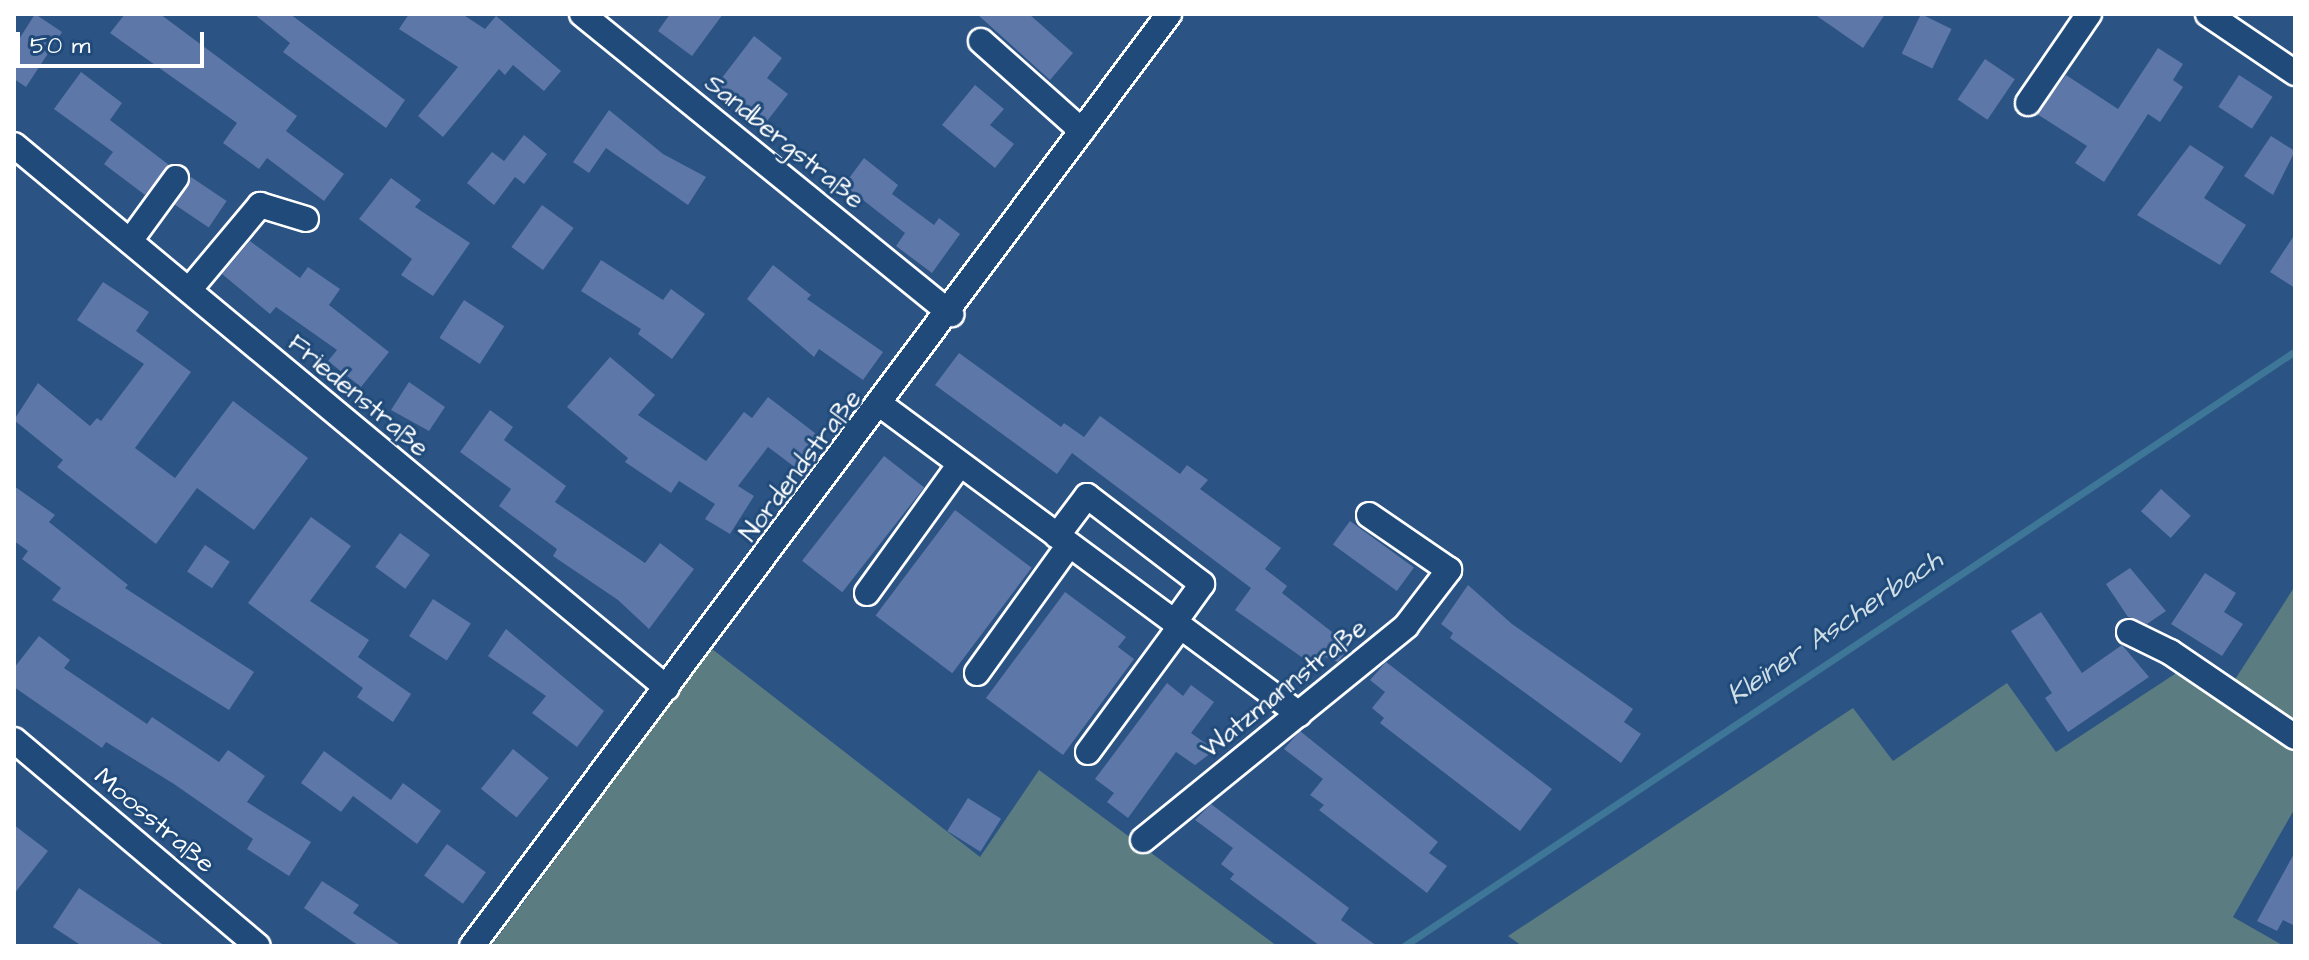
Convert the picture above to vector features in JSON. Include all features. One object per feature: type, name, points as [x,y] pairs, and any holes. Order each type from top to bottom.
[{"type":"street","name":"Sandbergstraße","points":[[582,14],[951,314]]},
{"type":"street","name":"Nordendstraße","points":[[472,946],[951,314],[1169,14]]},
{"type":"street","points":[[2028,103],[2089,14]]},
{"type":"street","points":[[2208,14],[2295,73]]},
{"type":"street","points":[[981,41],[1082,131]]},
{"type":"street","name":"Friedenstraße","points":[[14,145],[667,688]]},
{"type":"street","points":[[130,241],[176,178]]},
{"type":"street","points":[[189,290],[260,205],[306,219]]},
{"type":"street","points":[[881,405],[1299,714]]},
{"type":"street","points":[[867,593],[960,464]]},
{"type":"street","points":[[977,673],[1063,541],[1087,496],[1202,584],[1177,626],[1088,752]]},
{"type":"street","name":"Watzmannstraße","points":[[1143,840],[1406,626],[1449,570],[1369,515]]},
{"type":"street","points":[[2129,632],[2170,652],[2295,737]]},
{"type":"street","name":"Moosstraße","points":[[14,740],[258,946]]},
{"type":"green space","points":[[2295,586],[2295,808],[2233,917],[2284,946],[1522,946],[1508,936],[1853,708],[1893,761],[2007,683],[2056,752],[2187,666],[2227,692]]},
{"type":"green space","points":[[712,649],[980,857],[1039,770],[1277,946],[491,946]]},
{"type":"building","points":[[35,14],[62,32],[26,87],[14,79],[14,47]]},
{"type":"building","points":[[125,14],[160,14],[297,116],[286,131],[344,174],[324,201],[267,158],[259,169],[223,143],[237,123],[110,33]]},
{"type":"building","points":[[254,14],[290,14],[405,100],[386,128],[283,52],[290,43]]},
{"type":"building","points":[[409,14],[462,14],[485,29],[496,16],[561,71],[544,91],[513,65],[505,75],[499,69],[443,137],[418,116],[458,67],[399,29]]},
{"type":"building","points":[[670,14],[723,14],[692,56],[658,31]]},
{"type":"building","points":[[977,14],[1029,14],[1073,53],[1050,80]]},
{"type":"building","points":[[1814,14],[1885,14],[1863,48]]},
{"type":"building","points":[[1921,14],[1952,29],[1932,68],[1902,54]]},
{"type":"building","points":[[754,36],[782,58],[767,78],[788,94],[764,125],[715,87]]},
{"type":"building","points":[[2158,48],[2183,64],[2173,80],[2183,87],[2160,122],[2148,114],[2104,182],[2075,163],[2087,146],[2037,114],[2066,75],[2118,109]]},
{"type":"building","points":[[1985,59],[2015,79],[1987,120],[1958,100]]},
{"type":"building","points":[[81,72],[122,103],[110,120],[169,165],[145,195],[104,164],[113,152],[54,109]]},
{"type":"building","points":[[2239,75],[2273,97],[2252,129],[2218,107]]},
{"type":"building","points":[[975,85],[1004,109],[990,125],[1014,144],[995,168],[942,125]]},
{"type":"building","points":[[609,110],[663,154],[706,177],[688,205],[606,148],[589,173],[573,162]]},
{"type":"building","points":[[524,135],[547,154],[524,184],[515,177],[494,205],[467,183],[492,152],[504,161]]},
{"type":"building","points":[[2271,136],[2295,151],[2273,195],[2244,176]]},
{"type":"building","points":[[2190,145],[2224,167],[2204,198],[2246,225],[2220,265],[2137,215]]},
{"type":"building","points":[[864,158],[898,185],[892,194],[934,225],[939,218],[960,234],[932,273],[896,246],[905,233],[844,185]]},
{"type":"building","points":[[191,177],[227,201],[209,228],[173,204]]},
{"type":"building","points":[[391,178],[421,200],[415,207],[470,243],[433,296],[401,275],[412,259],[359,219]]},
{"type":"building","points":[[542,205],[574,228],[543,270],[511,247]]},
{"type":"building","points":[[2295,234],[2295,288],[2270,272]]},
{"type":"building","points":[[250,241],[300,278],[308,267],[340,289],[329,305],[389,352],[361,387],[328,361],[337,350],[276,307],[270,314],[222,274]]},
{"type":"building","points":[[601,260],[663,300],[671,289],[705,314],[672,359],[638,334],[641,329],[581,291]]},
{"type":"building","points":[[773,265],[811,295],[807,299],[883,352],[863,380],[819,349],[814,357],[747,299]]},
{"type":"building","points":[[103,282],[149,312],[136,331],[191,372],[135,448],[175,478],[233,401],[308,458],[254,530],[197,488],[156,544],[57,467],[63,460],[14,420],[38,383],[90,426],[97,418],[101,421],[144,364],[77,320]]},
{"type":"building","points":[[464,300],[504,326],[480,364],[439,338]]},
{"type":"building","points":[[959,353],[1061,427],[1064,423],[1084,437],[1100,416],[1180,474],[1187,465],[1208,480],[1200,489],[1281,548],[1265,569],[1287,586],[1282,593],[1350,646],[1338,662],[1325,657],[1317,668],[1235,610],[1251,588],[1072,453],[1057,474],[935,385]]},
{"type":"building","points":[[610,357],[655,395],[638,415],[706,461],[744,412],[752,418],[768,397],[824,440],[800,471],[768,447],[738,486],[754,496],[730,534],[705,519],[715,504],[679,481],[671,493],[625,462],[628,458],[567,407]]},
{"type":"building","points":[[409,382],[445,407],[429,431],[391,410]]},
{"type":"building","points":[[490,410],[513,427],[504,440],[566,486],[555,502],[645,563],[660,543],[694,569],[649,629],[618,600],[553,556],[557,549],[499,506],[511,489],[460,452]]},
{"type":"building","points":[[884,456],[924,487],[842,592],[802,561]]},
{"type":"building","points":[[14,486],[55,515],[49,522],[128,585],[125,588],[254,672],[229,710],[52,600],[61,588],[22,559],[28,551],[14,541]]},
{"type":"building","points":[[2161,489],[2191,516],[2171,538],[2141,511]]},
{"type":"building","points":[[955,510],[1032,568],[952,673],[876,615]]},
{"type":"building","points":[[311,517],[351,546],[310,601],[369,640],[358,657],[411,694],[393,722],[357,697],[363,688],[248,603]]},
{"type":"building","points":[[1350,521],[1414,567],[1397,591],[1333,544]]},
{"type":"building","points":[[400,533],[430,555],[405,589],[375,567]]},
{"type":"building","points":[[205,545],[230,562],[212,588],[187,572]]},
{"type":"building","points":[[2130,568],[2166,611],[2147,624],[2128,617],[2106,584]]},
{"type":"building","points":[[2205,573],[2236,593],[2224,612],[2243,624],[2222,656],[2171,624]]},
{"type":"building","points":[[1468,585],[1512,624],[1633,709],[1624,722],[1641,734],[1621,763],[1450,638],[1453,633],[1441,624]]},
{"type":"building","points":[[1065,592],[1126,637],[1118,647],[1134,659],[1063,755],[986,698]]},
{"type":"building","points":[[433,599],[471,624],[447,660],[409,636]]},
{"type":"building","points":[[2041,612],[2082,673],[2122,645],[2149,677],[2068,732],[2045,698],[2052,693],[2011,631]]},
{"type":"building","points":[[506,629],[604,711],[577,747],[532,713],[546,696],[488,656]]},
{"type":"building","points":[[39,636],[70,660],[64,668],[147,724],[152,717],[219,762],[228,750],[265,776],[247,802],[311,842],[289,876],[247,849],[253,839],[174,784],[106,742],[102,748],[14,687],[14,668]]},
{"type":"building","points":[[1386,662],[1552,789],[1520,831],[1380,723],[1384,718],[1372,708],[1385,692],[1370,680]]},
{"type":"building","points":[[1167,683],[1183,696],[1191,685],[1214,702],[1191,733],[1215,750],[1195,765],[1176,752],[1128,818],[1107,802],[1114,793],[1095,779]]},
{"type":"building","points":[[1300,731],[1438,842],[1429,853],[1447,866],[1427,893],[1319,810],[1324,805],[1310,795],[1323,779],[1284,749]]},
{"type":"building","points":[[513,749],[549,778],[517,818],[481,789]]},
{"type":"building","points":[[324,751],[391,800],[403,783],[441,811],[417,844],[353,796],[341,812],[301,783]]},
{"type":"building","points":[[968,798],[1001,819],[980,852],[947,831]]},
{"type":"building","points":[[1211,804],[1349,908],[1341,920],[1377,946],[1320,946],[1230,879],[1234,874],[1221,864],[1233,848],[1195,820]]},
{"type":"building","points":[[14,825],[48,851],[14,894]]},
{"type":"building","points":[[447,844],[486,872],[463,904],[424,876]]},
{"type":"building","points":[[2295,852],[2295,926],[2283,920],[2277,931],[2257,921]]},
{"type":"building","points":[[322,881],[359,905],[353,913],[402,946],[359,946],[304,908]]},
{"type":"building","points":[[79,888],[165,946],[82,946],[53,927]]},
{"type":"waterway","name":"Kleiner Ascherbach","points":[[1404,946],[2295,351]]}]
